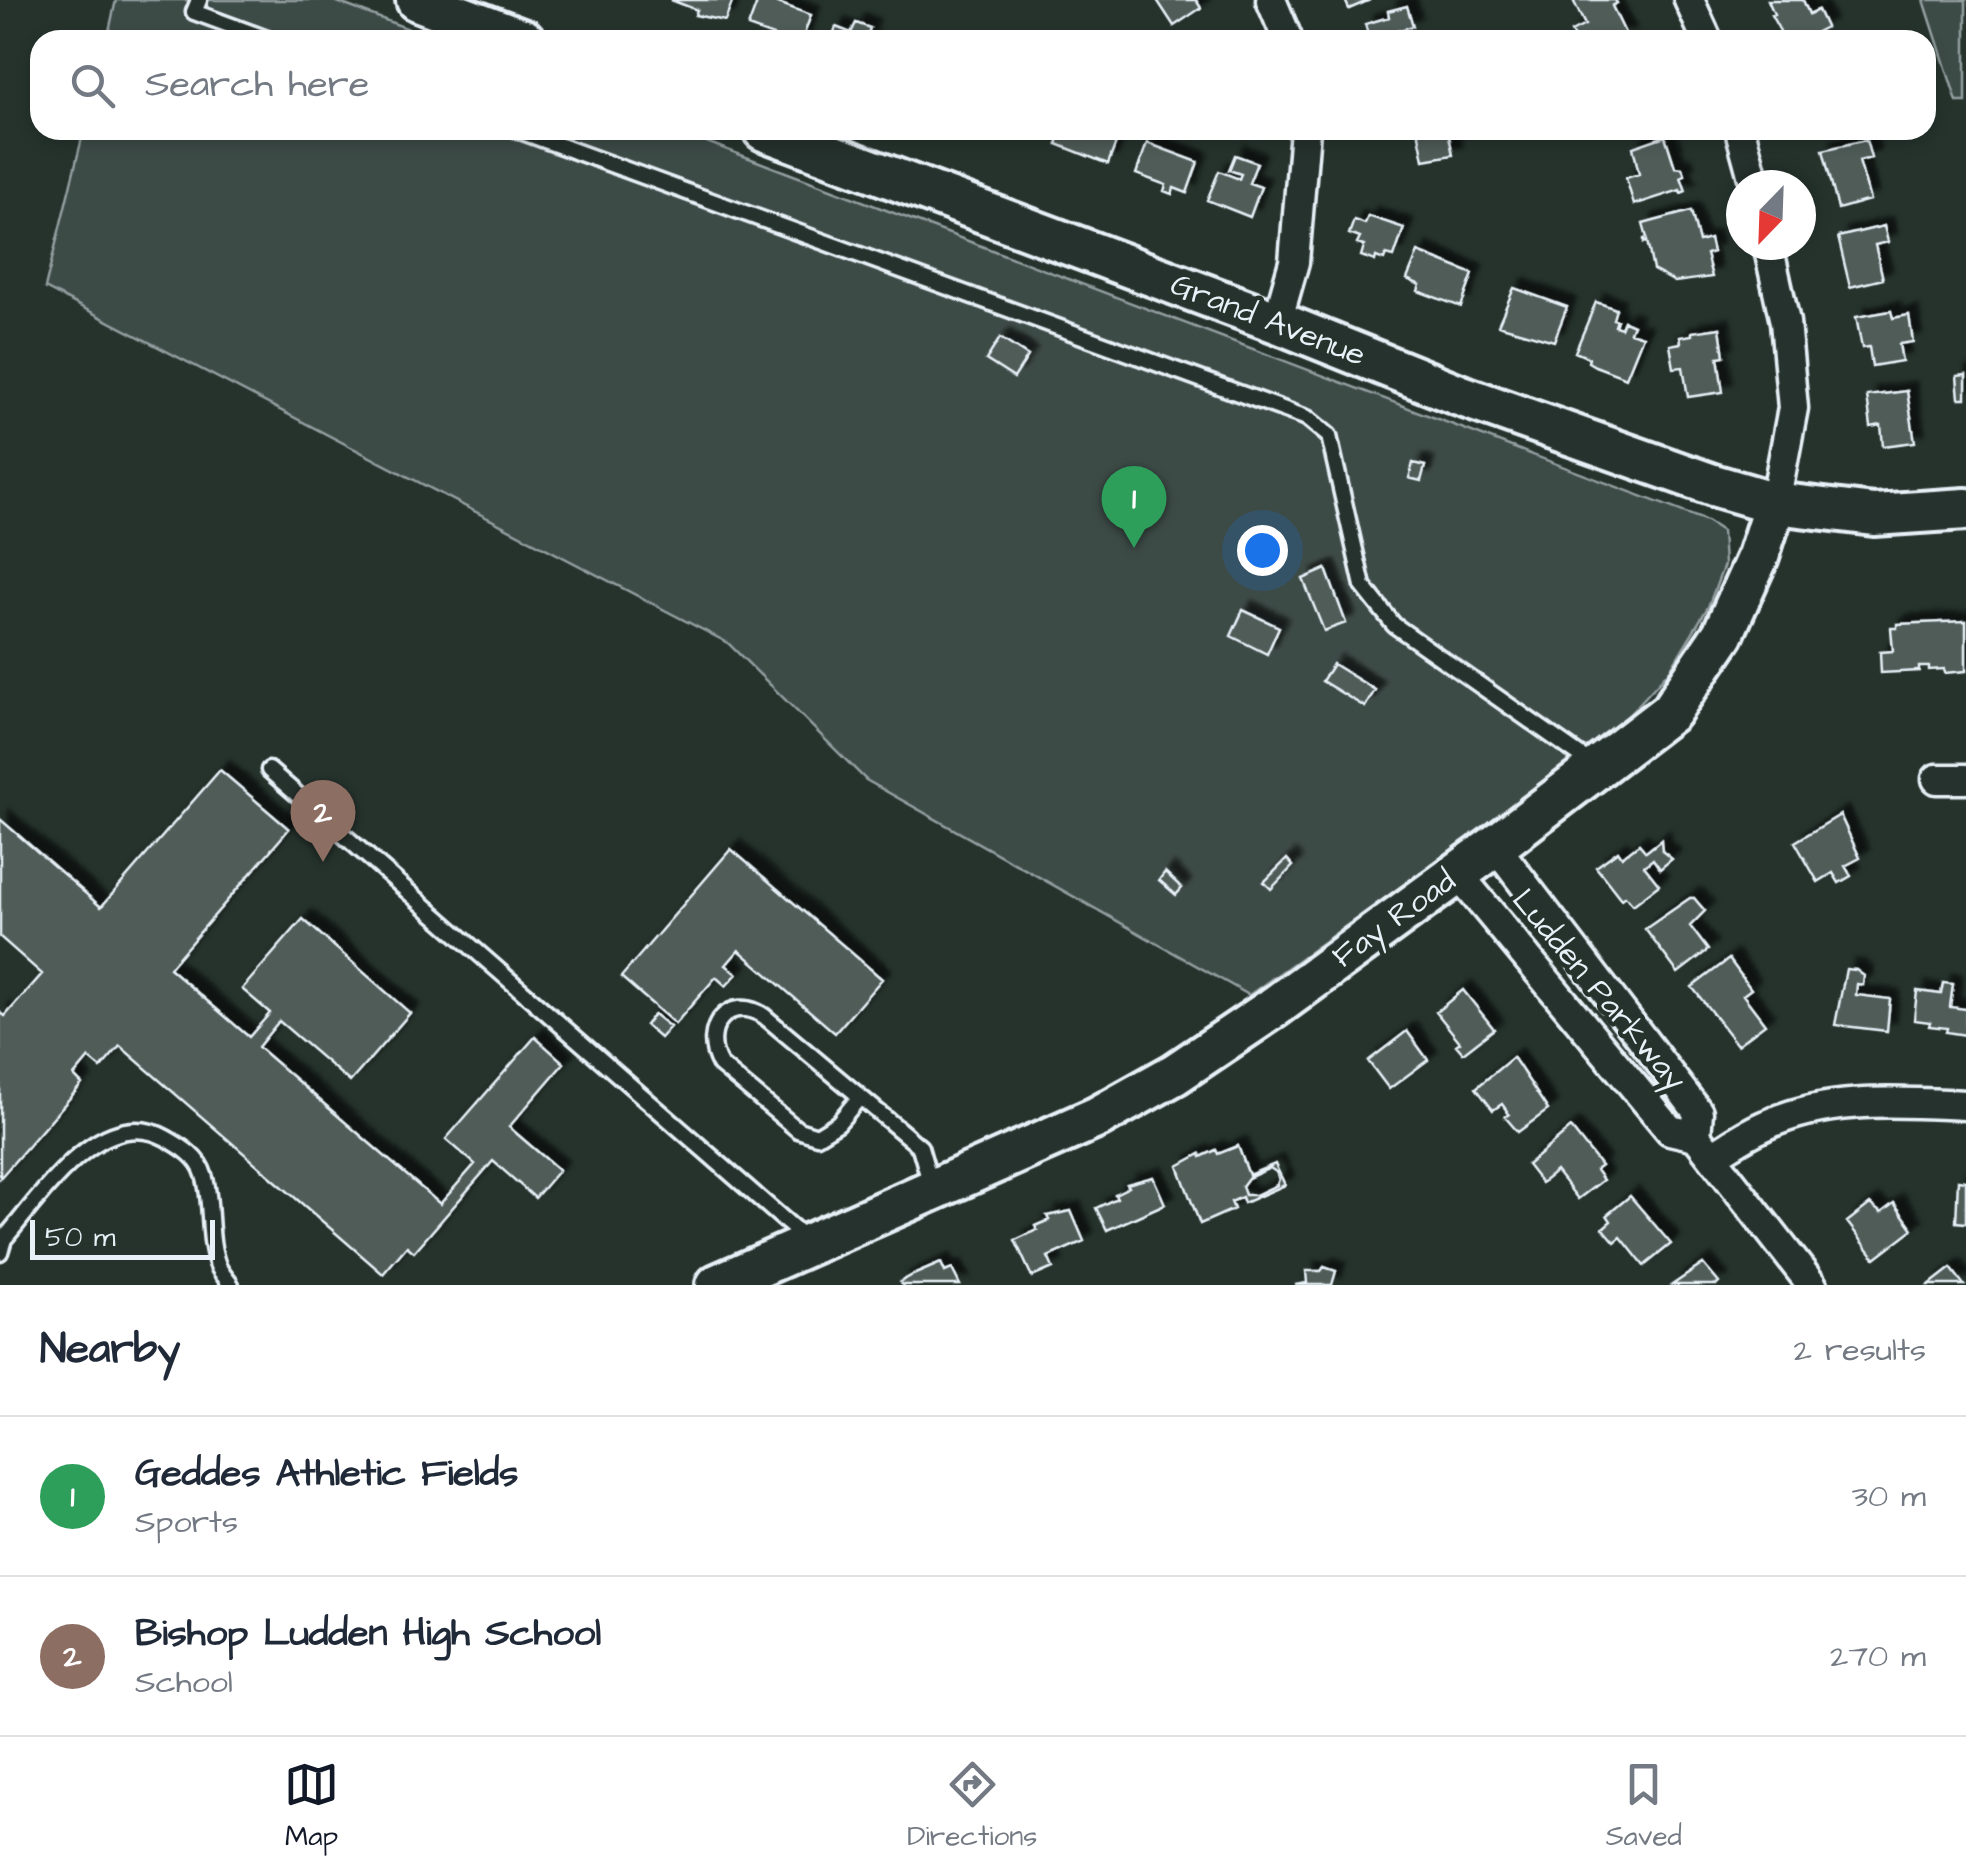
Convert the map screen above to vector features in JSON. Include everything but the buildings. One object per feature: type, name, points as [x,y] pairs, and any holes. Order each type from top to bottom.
[{"type":"street","points":[[418,0],[498,30]]},
{"type":"street","points":[[1271,0],[1284,30]]},
{"type":"street","points":[[1689,0],[1702,30]]},
{"type":"street","name":"Grand Avenue","points":[[791,140],[1277,322],[1459,395],[1775,503]]},
{"type":"street","points":[[1277,322],[1294,262],[1304,140]]},
{"type":"street","points":[[1743,140],[1751,170]]},
{"type":"street","points":[[1771,260],[1785,322],[1793,408],[1775,503],[1874,515],[1966,509]]},
{"type":"street","name":"Fay Road","points":[[717,1285],[1098,1117],[1175,1074],[1273,1008],[1495,846],[1670,712],[1723,634],[1758,556],[1775,503]]},
{"type":"street","points":[[1937,779],[1966,779]]},
{"type":"street","name":"Ludden Parkway","points":[[1495,846],[1698,1112],[1704,1146]]},
{"type":"street","name":"Ludden Parkway","points":[[1457,873],[1670,1130],[1704,1146],[1812,1285]]},
{"type":"street","points":[[1704,1146],[1821,1107],[1900,1102],[1966,1105]]},
{"type":"lane","points":[[198,0],[194,12],[243,30]]},
{"type":"lane","points":[[544,140],[1308,418],[1329,436],[1363,586],[1394,625],[1597,767]]},
{"type":"lane","points":[[269,770],[811,1244]]},
{"type":"lane","points":[[860,1098],[838,1123],[817,1136],[798,1130],[720,1065],[710,1038],[716,1025],[735,1009],[752,1008],[860,1098],[920,1148],[932,1190]]},
{"type":"lane","points":[[0,1252],[4,1239],[64,1171],[102,1137],[129,1132],[158,1134],[187,1150],[204,1172],[218,1266],[232,1285]]},
{"type":"shaded area","points":[[116,0],[332,0],[412,30],[109,30]]},
{"type":"shaded area","points":[[1924,0],[1966,0],[1966,102],[1957,102]]},
{"type":"shaded area","points":[[82,140],[701,140],[1707,521],[1722,531],[1724,565],[1708,607],[1670,670],[1603,743],[1249,995],[866,780],[728,643],[45,288]]},
{"type":"place","name":"Geddes Athletic Fields","points":[[1134,548]]},
{"type":"place","name":"Bishop Ludden High School","points":[[323,862]]}]
